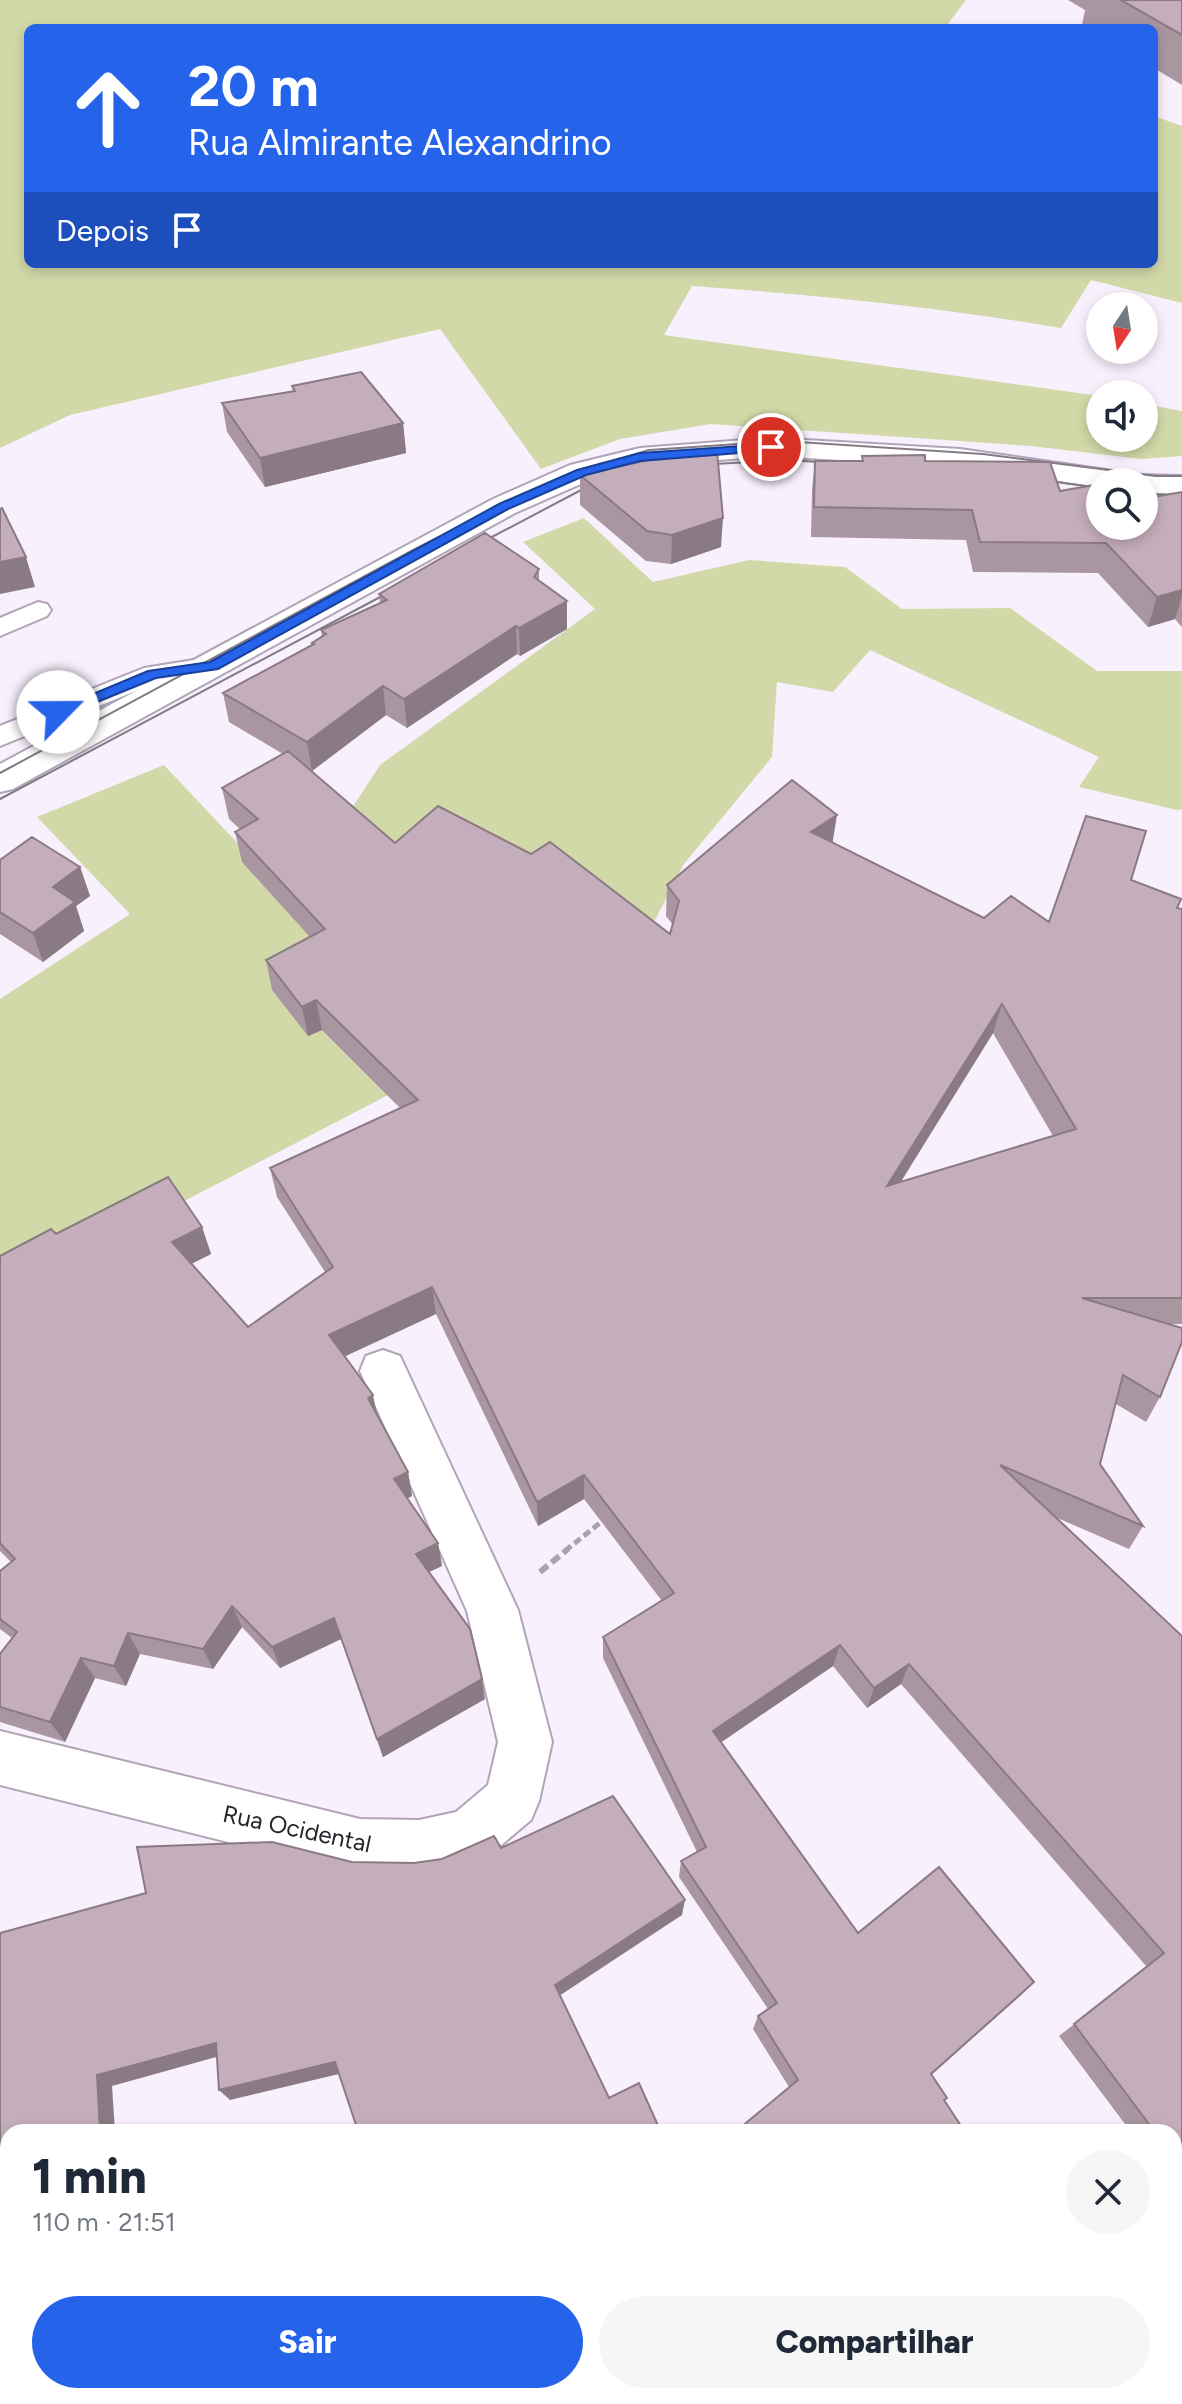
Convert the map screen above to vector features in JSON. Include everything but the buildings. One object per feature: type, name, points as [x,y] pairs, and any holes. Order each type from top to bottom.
[{"type":"street","points":[[0,780],[504,506],[581,472],[640,457],[771,447],[960,458],[1086,476]]},
{"type":"street","points":[[1158,484],[1182,485]]},
{"type":"street","name":"Rua Ocidental","points":[[0,1758],[360,1847],[419,1848],[445,1844],[474,1833],[512,1801],[525,1742],[492,1610],[383,1371]]},
{"type":"lane","points":[[0,628],[38,610]]},
{"type":"lane","points":[[0,737],[153,674],[213,666]]},
{"type":"path","points":[[492,1610],[614,1511]]},
{"type":"green space","points":[[0,0],[966,0],[948,24],[24,24],[24,268],[1158,268],[1158,117],[1182,126],[1182,303],[1158,297],[1158,292],[1138,292],[1091,280],[1061,328],[877,302],[692,286],[664,335],[1086,394],[1086,452],[1158,452],[1158,407],[1182,411],[1182,456],[1141,459],[1031,446],[711,424],[620,439],[541,469],[440,329],[70,415],[0,448]]},
{"type":"green space","points":[[584,518],[653,582],[749,560],[845,567],[902,609],[1010,608],[1097,671],[1182,671],[1182,809],[1079,787],[1099,757],[870,650],[833,692],[777,682],[772,757],[684,864],[629,970],[111,1239],[0,1292],[0,999],[130,914],[37,817],[164,765],[245,851],[339,828],[380,765],[595,609],[523,542]]},
{"type":"tram line","points":[[0,773],[415,549],[527,493],[567,475],[649,450],[783,441],[983,454],[1156,476],[1182,476]]},
{"type":"tram line","points":[[696,465],[786,460],[835,463]]},
{"type":"tram line","points":[[1035,479],[1086,486]]},
{"type":"tram line","points":[[473,547],[583,489],[602,483]]},
{"type":"tram line","points":[[1158,494],[1182,495]]},
{"type":"tram line","points":[[0,799],[399,587]]},
{"type":"route","points":[[58,712],[153,674],[213,666],[504,506],[581,472],[640,457],[771,447]]}]
